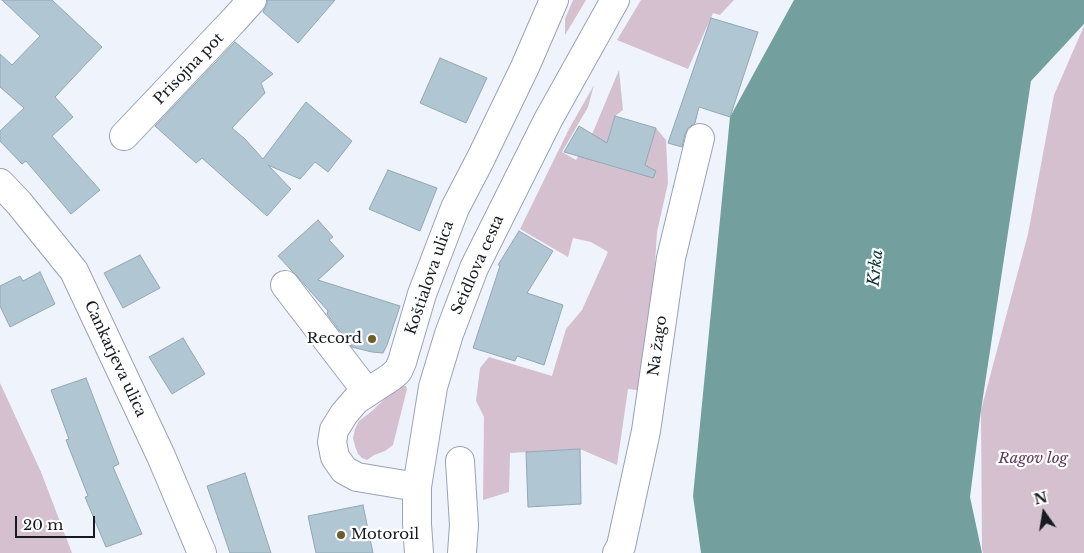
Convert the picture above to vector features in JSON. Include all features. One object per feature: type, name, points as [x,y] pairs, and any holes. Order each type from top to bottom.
[{"type":"street","name":"Prisojna pot","points":[[124,136],[252,0]]},
{"type":"street","name":"Koštialova ulica","points":[[417,487],[357,477],[344,470],[335,457],[332,442],[334,430],[356,400],[398,371],[422,294],[455,208],[521,76],[554,0]]},
{"type":"street","name":"Seidlova cesta","points":[[419,553],[417,487],[433,387],[448,334],[474,268],[548,120],[615,0]]},
{"type":"street","name":"Na žago","points":[[617,553],[621,546],[646,431],[671,258],[700,138]]},
{"type":"street","name":"Cankarjeva ulica","points":[[0,183],[19,202],[74,271],[161,456],[202,553]]},
{"type":"street","points":[[285,284],[368,392]]},
{"type":"street","points":[[460,461],[464,525],[462,553]]},
{"type":"green space","points":[[573,0],[586,0],[565,35],[565,19]]},
{"type":"green space","points":[[641,0],[734,0],[720,15],[713,13],[688,69],[617,40]]},
{"type":"green space","name":"Ragov log","points":[[1084,26],[1084,553],[983,553],[981,410],[1028,234],[1054,95]]},
{"type":"green space","points":[[619,70],[623,110],[615,116],[601,163],[642,175],[656,128],[666,140],[668,183],[657,232],[647,391],[628,389],[617,465],[580,449],[510,453],[509,492],[483,500],[484,417],[476,401],[480,368],[489,357],[552,376],[566,329],[582,310],[608,252],[591,242],[573,238],[568,257],[520,229],[569,129],[594,85],[588,107],[562,152],[576,160],[593,132]]},
{"type":"green space","points":[[0,383],[41,472],[72,553],[0,553]]},
{"type":"green space","points":[[406,386],[407,389],[393,445],[367,460],[362,458],[358,454],[353,438],[359,421],[397,387]]},
{"type":"water","name":"Krka","points":[[794,0],[1084,0],[1084,24],[1031,81],[981,410],[970,497],[982,553],[701,553],[693,496],[730,117]]},
{"type":"building","points":[[2,0],[52,0],[102,47],[55,97],[73,117],[52,136],[100,190],[71,214],[26,161],[22,164],[0,141],[0,131],[24,108],[0,87],[0,54],[12,65],[40,36]]},
{"type":"building","points":[[267,0],[335,0],[298,43],[263,12]]},
{"type":"building","points":[[711,18],[758,32],[730,117],[699,107],[695,123],[688,128],[682,147],[668,143]]},
{"type":"building","points":[[235,42],[273,74],[261,83],[265,93],[232,128],[263,159],[306,102],[352,141],[328,172],[315,162],[300,179],[268,165],[291,189],[267,216],[202,158],[196,163],[155,126]]},
{"type":"building","points":[[440,58],[487,78],[466,123],[420,103]]},
{"type":"building","points":[[615,116],[656,128],[645,165],[656,171],[653,178],[564,152],[579,126],[607,143]]},
{"type":"building","points":[[388,170],[437,188],[420,231],[369,209]]},
{"type":"building","points":[[318,220],[333,237],[329,240],[344,256],[318,280],[400,306],[383,353],[352,347],[327,314],[328,311],[278,256]]},
{"type":"building","points":[[519,231],[553,251],[527,293],[563,305],[544,365],[517,356],[515,361],[473,348],[500,266],[498,265]]},
{"type":"building","points":[[140,255],[160,288],[123,308],[104,273]]},
{"type":"building","points":[[40,272],[55,304],[10,327],[0,306],[0,286],[20,276],[23,281]]},
{"type":"building","points":[[183,338],[205,374],[172,394],[149,357]]},
{"type":"building","points":[[86,378],[119,464],[113,467],[142,534],[106,547],[85,497],[88,496],[66,440],[69,439],[51,390]]},
{"type":"building","points":[[580,449],[581,504],[528,507],[526,452]]},
{"type":"building","points":[[245,473],[271,553],[230,553],[207,486]]},
{"type":"building","name":"Motoroil","points":[[363,505],[373,553],[316,553],[308,516]]},
{"type":"place","name":"Record","points":[[372,339]]},
{"type":"place","name":"Motoroil","points":[[341,535]]}]
